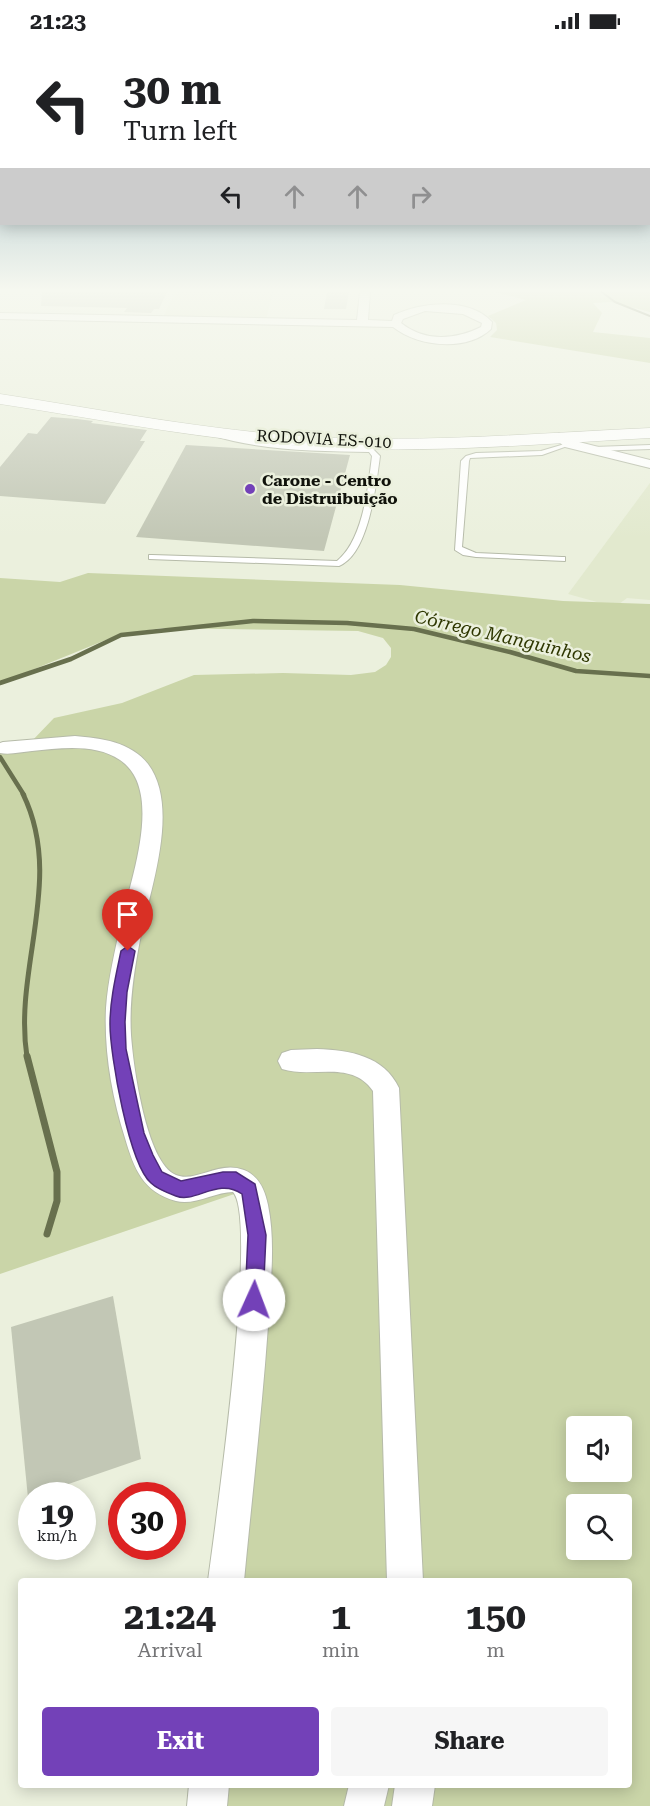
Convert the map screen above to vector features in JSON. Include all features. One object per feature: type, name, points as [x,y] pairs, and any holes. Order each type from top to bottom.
[{"type":"main road","name":"RODOVIA ES-010","points":[[0,392],[299,434],[381,437],[650,426]]},
{"type":"main road","name":"RODOVIA ES-010","points":[[0,399],[201,429],[371,447],[564,440],[650,433]]},
{"type":"street","points":[[564,440],[650,464]]},
{"type":"street","points":[[3,748],[63,743],[103,746],[112,748],[132,760],[141,769],[146,779],[152,831],[124,969],[117,1022],[119,1049],[136,1133],[145,1158],[156,1178],[180,1189],[223,1180],[236,1180],[243,1183],[252,1199],[257,1235],[253,1321],[226,1578]]},
{"type":"street","points":[[291,1060],[334,1060],[364,1067],[380,1076],[386,1088],[405,1578]]},
{"type":"street","points":[[207,1806],[209,1788]]},
{"type":"street","points":[[364,1806],[368,1788]]},
{"type":"street","points":[[412,1806],[415,1788]]},
{"type":"lane","points":[[562,559],[476,555],[458,548],[457,541],[463,504],[465,461],[468,457],[542,453],[564,440]]},
{"type":"lane","points":[[152,557],[339,564],[347,560],[352,554],[360,529],[376,459],[371,447]]},
{"type":"lane","points":[[594,449],[650,447]]},
{"type":"shaded area","points":[[650,483],[650,600],[627,598],[615,607],[568,594]]},
{"type":"green space","points":[[88,573],[400,585],[563,601],[650,604],[650,1806],[215,1806],[216,1788],[632,1788],[632,1578],[227,1578],[246,1190],[0,1274],[0,754],[30,743],[54,718],[122,703],[194,675],[283,673],[351,675],[375,672],[386,665],[391,657],[391,648],[383,638],[358,631],[162,628],[118,635],[0,683],[0,578],[60,582]]},
{"type":"building","points":[[51,417],[147,430],[140,441],[145,441],[105,504],[0,496],[0,467],[28,433],[37,434]]},
{"type":"building","points":[[186,445],[350,455],[324,551],[136,537]]},
{"type":"building","points":[[113,1296],[141,1459],[74,1482],[26,1482],[11,1327]]},
{"type":"waterway","name":"Córrego Manguinhos","points":[[0,683],[71,659],[121,635],[253,621],[347,623],[414,629],[510,652],[576,671],[650,676]]},
{"type":"waterway","points":[[0,757],[24,795]]},
{"type":"waterway","points":[[23,794],[35,826],[39,859],[36,924],[26,990],[27,1057]]},
{"type":"waterway","points":[[27,1056],[57,1172],[57,1201],[47,1234]]},
{"type":"place","name":"Carone - Centro de Distruibuição","points":[[250,489]]},
{"type":"route","points":[[128,951],[117,1022],[119,1049],[136,1133],[145,1158],[156,1178],[180,1189],[223,1180],[236,1180],[243,1183],[249,1190],[257,1235],[254,1300]]}]
